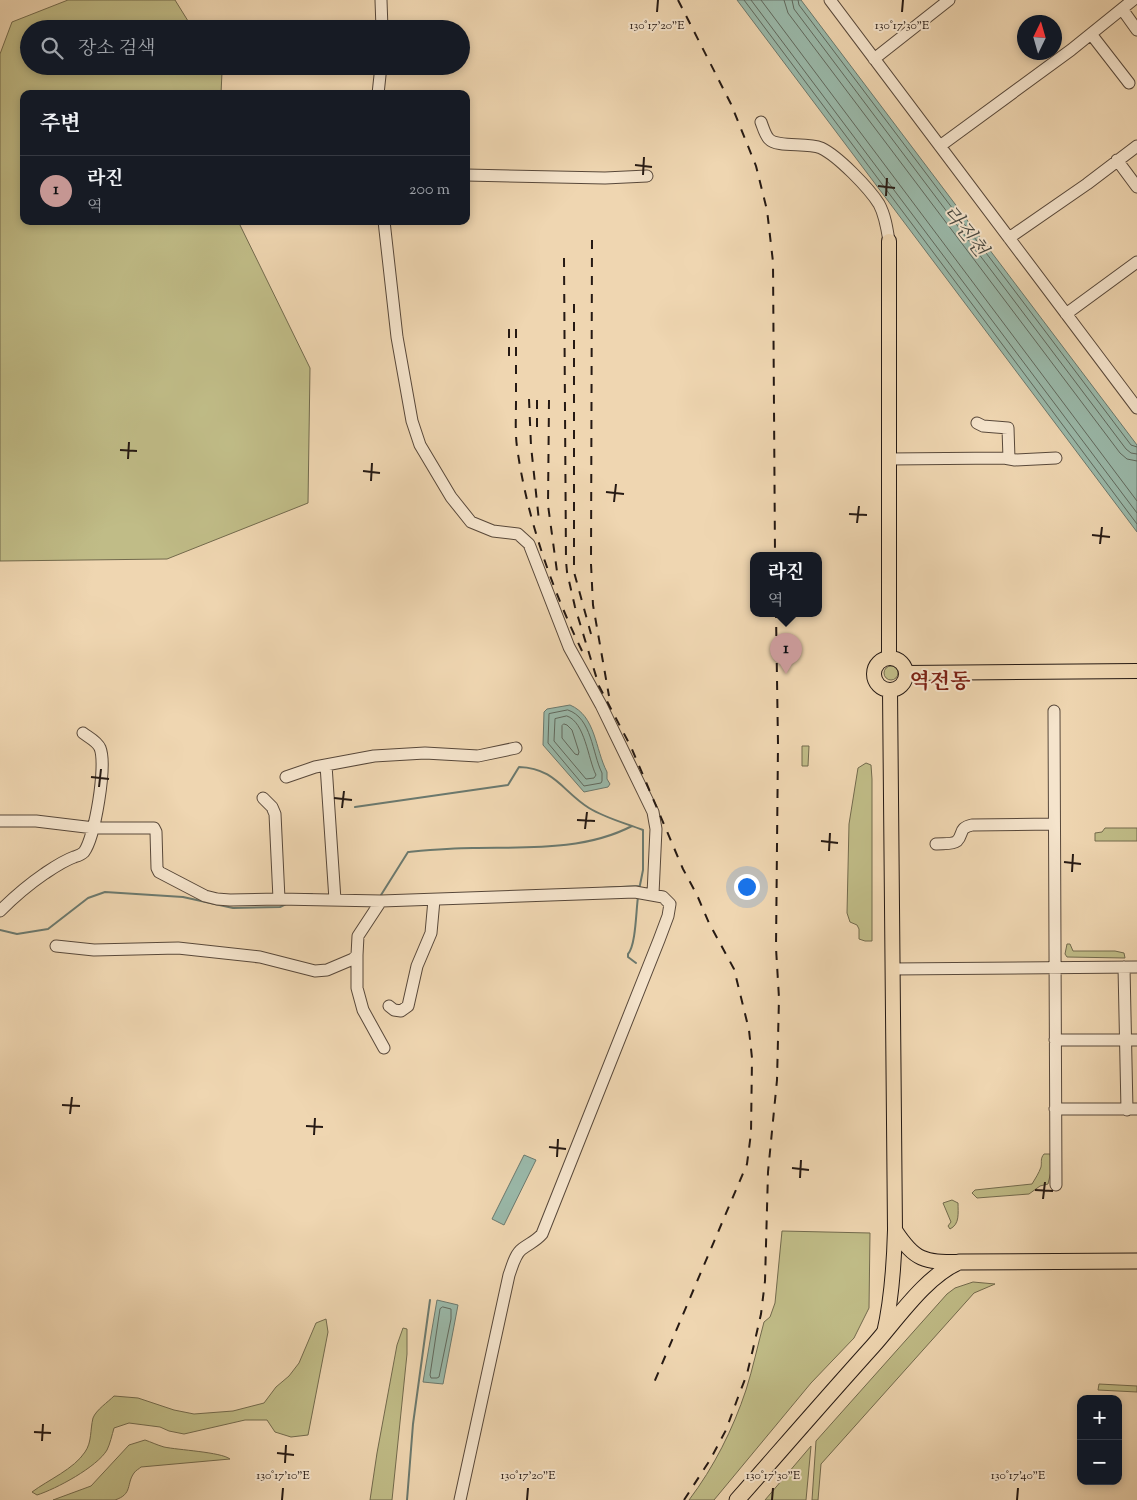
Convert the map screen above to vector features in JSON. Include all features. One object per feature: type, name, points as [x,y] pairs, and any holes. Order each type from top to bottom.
[{"type":"highway","points":[[737,1500],[897,1317],[947,1268],[959,1262],[1137,1262]]},
{"type":"main road","points":[[889,241],[889,658]]},
{"type":"main road","points":[[889,658],[900,662],[906,673],[901,685],[890,690],[879,685],[874,674],[878,663],[889,658]]},
{"type":"main road","points":[[906,673],[1137,671]]},
{"type":"main road","points":[[884,1333],[889,1314],[893,1277],[895,1230],[890,690]]},
{"type":"main road","points":[[895,1230],[907,1248],[921,1258],[932,1261],[959,1262]]},
{"type":"street","points":[[381,0],[382,20]]},
{"type":"street","points":[[830,0],[1137,408]]},
{"type":"street","points":[[874,59],[949,0]]},
{"type":"street","points":[[940,146],[1071,50],[1133,0]]},
{"type":"street","points":[[1122,9],[1137,30]]},
{"type":"street","points":[[1091,34],[1129,83]]},
{"type":"street","points":[[378,90],[380,75]]},
{"type":"street","points":[[761,122],[768,138],[774,143],[802,144],[821,148],[846,165],[878,204],[886,223],[889,241]]},
{"type":"street","points":[[1009,238],[1137,146]]},
{"type":"street","points":[[1117,160],[1137,187]]},
{"type":"street","points":[[470,175],[605,178],[647,176]]},
{"type":"street","points":[[384,225],[397,337],[412,421],[418,440],[451,497],[471,522],[493,530],[518,534],[529,544],[569,647],[601,705],[653,812],[656,838],[653,894]]},
{"type":"street","points":[[1066,314],[1137,262]]},
{"type":"street","points":[[977,424],[1008,428],[1009,459]]},
{"type":"street","points":[[889,459],[1029,460],[1056,458]]},
{"type":"street","points":[[1054,711],[1056,1185]]},
{"type":"street","points":[[0,911],[17,894],[44,874],[84,852],[94,828],[102,757],[99,745],[82,733]]},
{"type":"street","points":[[286,777],[326,765],[374,756],[425,754],[478,756],[516,748]]},
{"type":"street","points":[[326,765],[336,900]]},
{"type":"street","points":[[263,798],[272,807],[275,814],[288,899]]},
{"type":"street","points":[[0,821],[36,821],[94,828],[154,828],[156,832],[157,868],[159,872],[205,896],[217,899],[381,901],[635,892],[662,897],[670,904],[668,916],[659,940],[542,1234],[529,1246],[522,1249],[508,1274],[460,1500]]},
{"type":"street","points":[[936,844],[958,841],[961,831],[966,826],[972,824],[1054,824]]},
{"type":"street","points":[[389,1006],[394,1010],[401,1011],[408,1006],[417,966],[431,933],[434,900]]},
{"type":"street","points":[[381,901],[358,936],[357,988],[363,1010],[384,1048]]},
{"type":"street","points":[[56,946],[94,950],[178,948],[260,957],[315,971],[327,970],[353,959],[357,955]]},
{"type":"street","points":[[1056,1109],[1132,1110],[1131,1040],[1124,967]]},
{"type":"street","points":[[892,968],[1137,967]]},
{"type":"street","points":[[1055,1040],[1131,1040]]},
{"type":"shaded area","points":[[68,0],[175,0],[187,20],[20,20],[20,75],[222,75],[221,90],[20,90],[20,225],[240,225],[310,368],[308,503],[167,559],[0,561],[0,54],[12,22]]},
{"type":"shaded area","points":[[888,666],[894,666],[898,673],[894,680],[888,680],[884,676],[884,670]]},
{"type":"shaded area","points":[[802,746],[809,746],[808,766],[802,766]]},
{"type":"shaded area","points":[[866,763],[871,765],[872,779],[872,941],[859,939],[859,929],[857,925],[850,922],[847,913],[849,824],[858,768]]},
{"type":"shaded area","points":[[1105,828],[1137,828],[1137,841],[1095,841],[1095,833],[1102,832]]},
{"type":"shaded area","points":[[1067,944],[1070,944],[1073,951],[1115,951],[1124,953],[1125,958],[1067,957],[1065,954]]},
{"type":"shaded area","points":[[1044,1154],[1050,1154],[1052,1167],[1048,1184],[1040,1186],[1029,1194],[977,1198],[972,1193],[975,1190],[1032,1184],[1041,1167]]},
{"type":"shaded area","points":[[952,1200],[958,1203],[958,1214],[957,1221],[950,1229],[948,1226],[951,1222],[943,1203]]},
{"type":"shaded area","points":[[782,1231],[870,1233],[869,1308],[854,1338],[811,1383],[714,1500],[689,1500],[707,1474],[722,1447],[746,1390],[764,1322],[770,1317],[775,1303]]},
{"type":"shaded area","points":[[973,1282],[995,1284],[974,1293],[821,1464],[818,1500],[812,1500],[816,1441],[947,1294],[955,1288]]},
{"type":"shaded area","points":[[326,1319],[328,1332],[308,1435],[291,1437],[275,1432],[267,1420],[245,1420],[184,1434],[160,1427],[129,1423],[114,1428],[107,1450],[95,1463],[65,1483],[37,1495],[32,1492],[68,1469],[80,1458],[89,1444],[93,1418],[99,1409],[114,1396],[138,1398],[174,1410],[194,1414],[233,1411],[264,1403],[276,1387],[289,1376],[299,1363],[316,1323]]},
{"type":"shaded area","points":[[403,1328],[407,1329],[407,1354],[392,1500],[370,1500],[397,1345]]},
{"type":"shaded area","points":[[1099,1384],[1137,1386],[1137,1392],[1098,1390]]},
{"type":"shaded area","points":[[145,1440],[164,1447],[209,1453],[230,1459],[141,1467],[134,1473],[127,1492],[121,1498],[115,1500],[53,1500],[91,1486],[129,1445]]},
{"type":"shaded area","points":[[811,1446],[806,1500],[765,1500]]},
{"type":"water","name":"라진천","points":[[737,0],[801,0],[1137,445],[1137,532]]},
{"type":"water","points":[[570,705],[579,710],[590,725],[607,772],[607,779],[610,784],[608,787],[584,792],[543,745],[544,712],[547,709]]},
{"type":"water","points":[[524,1155],[536,1160],[504,1225],[492,1219]]},
{"type":"water","points":[[437,1300],[458,1305],[443,1384],[423,1382]]},
{"type":"waterway","points":[[355,807],[508,785],[519,767],[531,768],[550,776],[580,802],[595,812],[643,830],[643,870],[640,885]]},
{"type":"waterway","points":[[381,895],[408,852],[457,848],[534,847],[575,844],[614,834],[632,826]]},
{"type":"waterway","points":[[602,888],[640,886]]},
{"type":"waterway","points":[[0,930],[17,934],[48,929],[88,898],[105,892],[183,897],[233,908],[280,907],[286,904]]},
{"type":"waterway","points":[[300,894],[312,894]]},
{"type":"waterway","points":[[636,963],[628,957],[628,954],[633,943],[638,897]]},
{"type":"waterway","points":[[407,1500],[413,1424],[430,1300]]},
{"type":"railway","points":[[678,0],[731,104],[756,166],[767,210],[773,262],[775,552]]},
{"type":"railway","points":[[592,240],[591,564],[593,605],[609,696]]},
{"type":"railway","points":[[564,258],[566,561],[575,607],[599,686],[631,747],[683,869],[734,969],[749,1030],[752,1058],[751,1133],[747,1164],[653,1385]]},
{"type":"railway","points":[[574,304],[574,572],[591,634]]},
{"type":"railway","points":[[509,329],[509,361]]},
{"type":"railway","points":[[516,329],[516,436],[521,474],[534,527],[551,579],[583,653]]},
{"type":"railway","points":[[529,399],[531,446],[539,521]]},
{"type":"railway","points":[[537,399],[537,427]]},
{"type":"railway","points":[[549,400],[548,505],[558,579]]},
{"type":"railway","points":[[684,1500],[710,1460],[726,1430],[747,1374],[761,1314],[765,1281],[768,1172],[777,1080],[779,998],[776,948],[778,744],[776,617]]},
{"type":"place","name":"라진","points":[[786,674]]},
{"type":"district","name":"역전동","points":[[940,683]]}]
